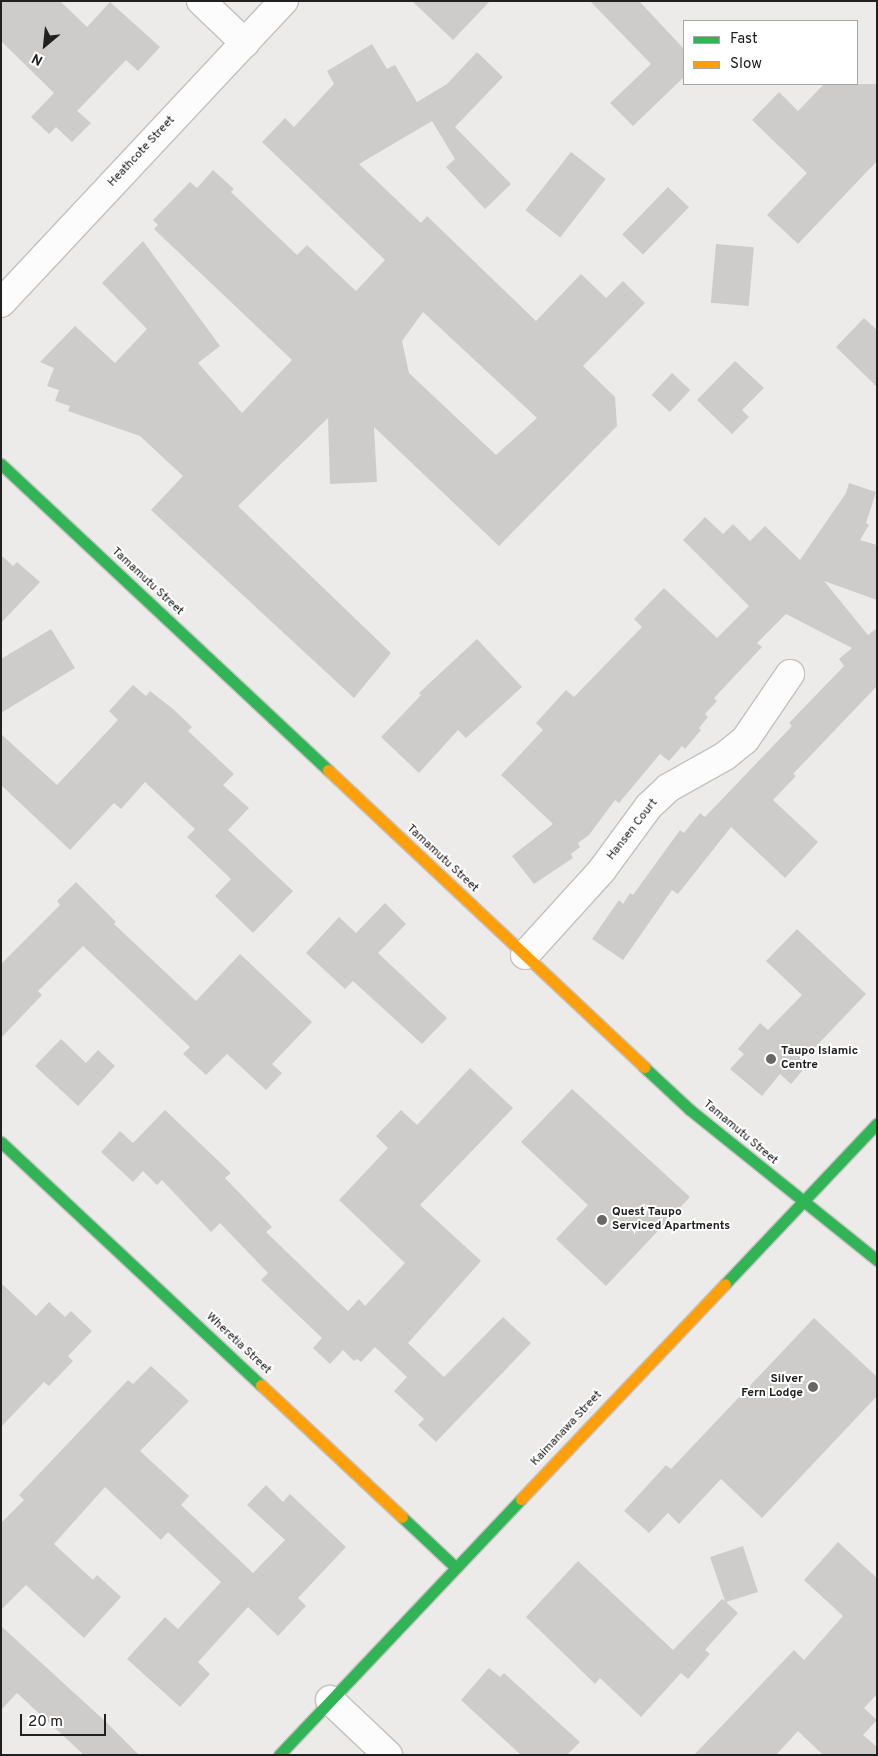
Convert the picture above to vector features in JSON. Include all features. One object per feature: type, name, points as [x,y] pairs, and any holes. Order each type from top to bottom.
[{"type":"street","points":[[201,1],[245,43]]},
{"type":"street","name":"Heathcote Street","points":[[1,303],[284,1]]},
{"type":"street","name":"Tamamutu Street","points":[[1,464],[689,1109],[801,1202],[877,1260]]},
{"type":"street","name":"Hansen Court","points":[[525,955],[602,870],[649,806],[668,788],[725,756],[745,740],[790,674]]},
{"type":"street","name":"Kaimanawa Street","points":[[278,1755],[877,1123]]},
{"type":"street","name":"Wheretia Street","points":[[1,1142],[455,1567]]},
{"type":"street","points":[[330,1700],[388,1755]]},
{"type":"building","points":[[1,1],[60,1],[87,27],[110,2],[160,47],[138,71],[126,60],[77,111],[91,123],[72,142],[56,127],[49,134],[31,117],[54,93],[1,41]]},
{"type":"building","points":[[412,1],[490,1],[453,40]]},
{"type":"building","points":[[590,1],[639,1],[683,48],[683,78],[633,126],[610,103],[651,64]]},
{"type":"building","points":[[372,44],[387,69],[395,65],[417,102],[447,84],[477,52],[503,77],[455,127],[511,184],[485,209],[446,167],[455,159],[432,121],[359,164],[421,223],[427,216],[536,321],[581,274],[606,298],[623,281],[645,303],[583,366],[615,397],[617,426],[499,546],[374,427],[377,482],[330,484],[328,418],[238,506],[391,653],[354,698],[151,510],[183,476],[140,436],[68,411],[70,406],[55,401],[59,390],[47,386],[54,368],[40,362],[75,326],[115,363],[147,329],[102,283],[143,241],[220,346],[198,363],[242,413],[292,360],[154,229],[158,225],[153,220],[190,182],[197,188],[213,170],[234,189],[231,192],[297,255],[307,245],[356,291],[385,260],[262,142],[285,118],[294,127],[334,84],[327,71]],"holes":[[[423,312],[537,418],[496,455],[409,373],[402,341]]]},
{"type":"building","points":[[877,84],[877,161],[798,244],[767,215],[807,173],[752,120],[779,92],[798,111],[823,85]]},
{"type":"building","points":[[571,152],[606,179],[560,237],[525,210]]},
{"type":"building","points":[[668,187],[689,207],[643,255],[622,234]]},
{"type":"building","points":[[716,244],[754,247],[749,306],[711,303]]},
{"type":"building","points":[[864,318],[877,330],[877,387],[836,347]]},
{"type":"building","points":[[735,361],[764,388],[742,410],[749,417],[732,434],[697,400]]},
{"type":"building","points":[[672,373],[690,390],[670,412],[652,395]]},
{"type":"building","points":[[849,483],[876,492],[866,523],[869,525],[860,540],[877,545],[877,600],[824,581],[868,635],[877,628],[877,686],[793,774],[796,776],[773,800],[818,842],[785,878],[731,827],[678,894],[672,890],[623,960],[592,939],[619,900],[623,904],[630,893],[633,895],[680,830],[684,833],[700,813],[705,817],[792,726],[789,723],[844,666],[839,659],[852,648],[786,614],[757,643],[762,647],[714,698],[717,701],[705,714],[708,717],[699,728],[701,730],[685,749],[682,746],[669,761],[660,754],[619,803],[615,800],[589,835],[578,843],[580,847],[571,854],[573,858],[534,884],[512,856],[553,824],[501,775],[543,730],[536,723],[566,690],[574,697],[642,627],[634,619],[664,588],[717,638],[749,606],[683,540],[705,517],[723,534],[733,524],[750,541],[765,526],[800,560],[846,493]]},
{"type":"building","points":[[1,555],[13,566],[17,562],[40,582],[1,623]]},
{"type":"building","points":[[51,629],[75,668],[1,713],[1,659]]},
{"type":"building","points":[[477,639],[522,687],[466,738],[458,730],[419,773],[381,737],[421,695],[419,693]]},
{"type":"building","points":[[133,685],[146,696],[150,691],[173,709],[192,727],[188,731],[234,774],[223,785],[249,808],[228,830],[293,891],[253,933],[215,896],[231,879],[187,837],[195,829],[145,782],[121,809],[114,803],[70,850],[1,785],[1,734],[57,785],[118,720],[109,711]]},
{"type":"building","points":[[76,882],[116,922],[114,924],[196,1001],[240,954],[312,1022],[272,1064],[282,1073],[266,1090],[227,1054],[206,1075],[183,1054],[190,1047],[83,946],[38,991],[42,995],[1,1038],[1,964],[60,905],[57,901]]},
{"type":"building","points":[[385,903],[406,924],[378,953],[447,1018],[422,1044],[353,981],[345,989],[306,953],[339,917],[356,933]]},
{"type":"building","points":[[797,929],[866,994],[803,1060],[808,1064],[791,1084],[780,1074],[762,1096],[730,1069],[744,1054],[738,1049],[760,1023],[768,1030],[802,995],[766,961]]},
{"type":"building","points":[[61,1039],[86,1063],[98,1050],[115,1066],[78,1106],[35,1066]]},
{"type":"building","points":[[470,1068],[513,1108],[420,1205],[481,1261],[408,1343],[444,1377],[503,1317],[531,1343],[436,1442],[418,1425],[424,1419],[394,1391],[407,1377],[375,1347],[361,1362],[357,1359],[354,1361],[343,1350],[330,1364],[313,1348],[322,1338],[261,1280],[268,1273],[220,1223],[211,1232],[162,1180],[157,1185],[143,1171],[133,1182],[101,1152],[120,1131],[133,1143],[165,1110],[231,1173],[225,1178],[272,1227],[266,1232],[348,1311],[359,1299],[365,1306],[405,1263],[339,1200],[388,1148],[376,1136],[401,1110],[417,1125]]},
{"type":"building","points":[[572,1089],[690,1197],[606,1286],[556,1239],[588,1205],[521,1142]]},
{"type":"building","points":[[1,1283],[36,1316],[49,1302],[65,1317],[71,1311],[92,1331],[68,1356],[73,1361],[49,1386],[44,1382],[1,1427]]},
{"type":"building","points":[[814,1318],[877,1377],[877,1396],[762,1518],[721,1479],[679,1524],[668,1513],[649,1533],[624,1511],[666,1465],[671,1469]]},
{"type":"building","points":[[151,1366],[189,1401],[140,1451],[189,1496],[181,1505],[253,1573],[285,1540],[247,1505],[266,1485],[283,1502],[290,1494],[346,1547],[298,1598],[306,1606],[278,1636],[248,1607],[198,1662],[210,1674],[180,1707],[127,1659],[165,1617],[178,1629],[221,1582],[168,1532],[161,1540],[105,1487],[54,1544],[93,1580],[97,1575],[121,1597],[84,1638],[26,1585],[1,1610],[1,1523],[24,1500],[19,1495],[128,1380],[133,1384]]},
{"type":"building","points":[[838,1542],[877,1578],[877,1694],[864,1708],[877,1720],[863,1735],[877,1747],[877,1755],[823,1755],[798,1731],[776,1755],[694,1755],[794,1650],[804,1660],[843,1616],[804,1580]]},
{"type":"building","points":[[743,1546],[758,1592],[726,1602],[738,1613],[705,1650],[710,1654],[688,1679],[681,1673],[641,1717],[600,1678],[595,1684],[526,1617],[578,1561],[673,1650],[722,1599],[725,1601],[710,1557]]},
{"type":"building","points":[[1,1626],[106,1722],[139,1755],[84,1755],[17,1693],[1,1710]]},
{"type":"building","points":[[489,1668],[500,1677],[504,1673],[580,1742],[567,1755],[521,1755],[461,1700]]},
{"type":"traffic: fast","points":[[1,464],[328,770]]},
{"type":"traffic: fast","points":[[644,1067],[689,1109],[877,1260]]},
{"type":"traffic: fast","points":[[725,1284],[877,1123]]},
{"type":"traffic: fast","points":[[1,1142],[261,1385]]},
{"type":"traffic: fast","points":[[279,1755],[521,1499]]},
{"type":"traffic: fast","points":[[402,1517],[455,1567]]},
{"type":"traffic: slow","points":[[328,770],[644,1067]]},
{"type":"traffic: slow","points":[[521,1499],[725,1284]]},
{"type":"traffic: slow","points":[[261,1385],[402,1517]]},
{"type":"place","name":"Taupo Islamic Centre","points":[[771,1059]]},
{"type":"place","name":"Quest Taupo Serviced Apartments","points":[[602,1220]]},
{"type":"place","name":"Silver Fern Lodge","points":[[813,1387]]}]
